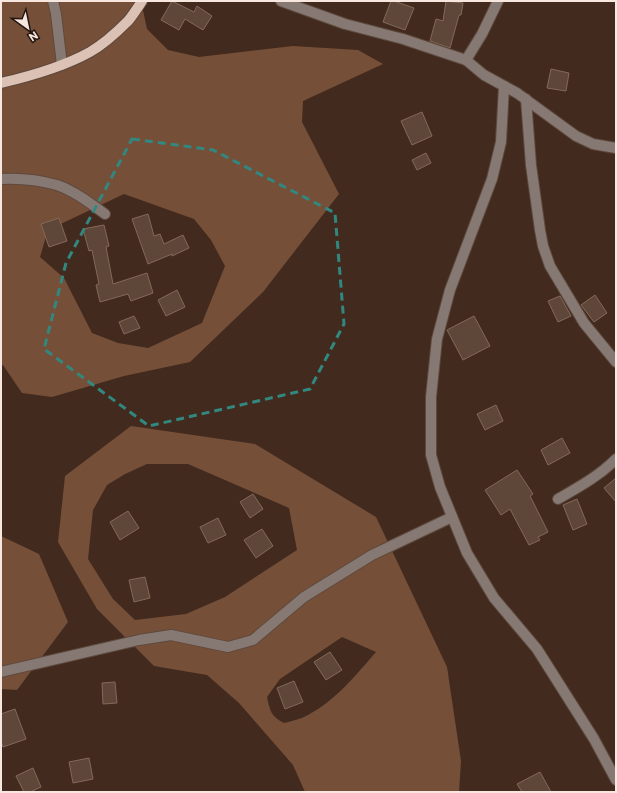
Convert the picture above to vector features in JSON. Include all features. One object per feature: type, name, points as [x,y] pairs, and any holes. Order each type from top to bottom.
[{"type":"main road","points":[[1,83],[23,78],[62,65],[91,51],[112,36],[129,20],[142,1]]},
{"type":"street","points":[[53,1],[62,65]]},
{"type":"street","points":[[281,1],[345,24],[466,60],[484,75],[526,99],[576,136],[593,144],[616,148]]},
{"type":"street","points":[[466,60],[482,34],[498,1]]},
{"type":"street","points":[[504,86],[501,142],[492,180],[450,290],[438,339],[431,397],[431,455],[440,487],[467,552],[494,598],[537,649],[594,739],[616,780]]},
{"type":"street","points":[[526,99],[531,165],[543,246],[550,266],[584,323],[616,362]]},
{"type":"street","points":[[1,178],[20,178],[56,185],[84,198],[105,214]]},
{"type":"street","points":[[558,499],[586,484],[605,470],[616,459]]},
{"type":"street","points":[[1,672],[139,640],[171,635],[228,647],[253,640],[304,597],[372,555],[452,517]]},
{"type":"highlighted area","points":[[132,139],[213,150],[335,213],[344,324],[310,389],[149,426],[44,349],[66,263]]},
{"type":"shaded area","points":[[1,1],[141,1],[147,29],[168,50],[199,57],[293,46],[358,50],[383,64],[303,101],[302,122],[339,194],[263,292],[190,362],[124,376],[52,397],[22,393],[3,365],[1,366]],"holes":[[[124,194],[194,219],[211,240],[225,266],[202,323],[148,348],[118,343],[92,333],[64,278],[40,257],[48,230]]]},
{"type":"shaded area","points":[[131,426],[255,444],[376,517],[447,667],[461,761],[459,792],[305,792],[293,765],[239,703],[207,675],[154,666],[97,609],[58,542],[65,476]],"holes":[[[147,464],[188,464],[289,508],[297,550],[225,597],[186,614],[135,620],[113,599],[88,559],[93,510],[107,485],[125,474]],[[342,637],[376,652],[345,687],[318,709],[302,718],[284,723],[276,718],[270,710],[267,697],[280,679]]]},
{"type":"shaded area","points":[[1,536],[39,554],[68,622],[17,690],[1,689]]},
{"type":"building","points":[[172,1],[194,12],[197,6],[212,16],[203,30],[185,19],[179,30],[161,20]]},
{"type":"building","points":[[391,1],[414,8],[405,30],[383,22]]},
{"type":"building","points":[[446,1],[463,3],[461,15],[459,15],[450,48],[430,41],[436,19],[443,21]]},
{"type":"building","points":[[551,69],[569,73],[566,91],[547,88]]},
{"type":"building","points":[[422,112],[432,136],[412,145],[401,121]]},
{"type":"building","points":[[426,153],[431,163],[417,170],[412,160]]},
{"type":"building","points":[[148,214],[154,236],[160,234],[164,244],[183,235],[189,248],[172,256],[172,254],[148,264],[132,219]]},
{"type":"building","points":[[59,218],[67,241],[49,247],[41,224]]},
{"type":"building","points":[[104,225],[109,246],[106,247],[113,284],[147,273],[153,293],[131,301],[128,294],[100,302],[96,285],[99,284],[92,250],[89,251],[83,229]]},
{"type":"building","points":[[177,290],[185,307],[166,316],[158,300]]},
{"type":"building","points":[[595,295],[607,313],[594,322],[581,305]]},
{"type":"building","points":[[560,296],[571,316],[558,322],[548,301]]},
{"type":"building","points":[[134,316],[140,328],[124,334],[119,322]]},
{"type":"building","points":[[474,316],[490,346],[463,360],[447,330]]},
{"type":"building","points":[[496,405],[503,421],[485,430],[477,414]]},
{"type":"building","points":[[562,438],[570,453],[548,465],[541,450]]},
{"type":"building","points":[[517,470],[533,494],[530,496],[548,532],[538,537],[540,540],[529,545],[510,509],[501,515],[485,490]]},
{"type":"building","points":[[616,478],[616,502],[604,488]]},
{"type":"building","points":[[253,494],[263,509],[250,518],[240,502]]},
{"type":"building","points":[[577,499],[587,524],[573,530],[563,505]]},
{"type":"building","points":[[128,511],[139,528],[120,540],[110,522]]},
{"type":"building","points":[[218,518],[226,535],[208,543],[200,527]]},
{"type":"building","points":[[262,529],[273,546],[256,558],[244,540]]},
{"type":"building","points":[[145,577],[150,598],[134,602],[129,580]]},
{"type":"building","points":[[330,652],[342,670],[326,680],[314,662]]},
{"type":"building","points":[[294,681],[303,702],[285,709],[277,688]]},
{"type":"building","points":[[115,682],[117,703],[103,704],[102,683]]},
{"type":"building","points":[[15,709],[26,739],[3,747],[1,741],[1,714]]},
{"type":"building","points":[[89,758],[93,779],[73,783],[69,762]]},
{"type":"building","points":[[33,768],[41,787],[30,792],[24,792],[16,776]]},
{"type":"building","points":[[540,772],[551,792],[522,792],[517,784]]}]
